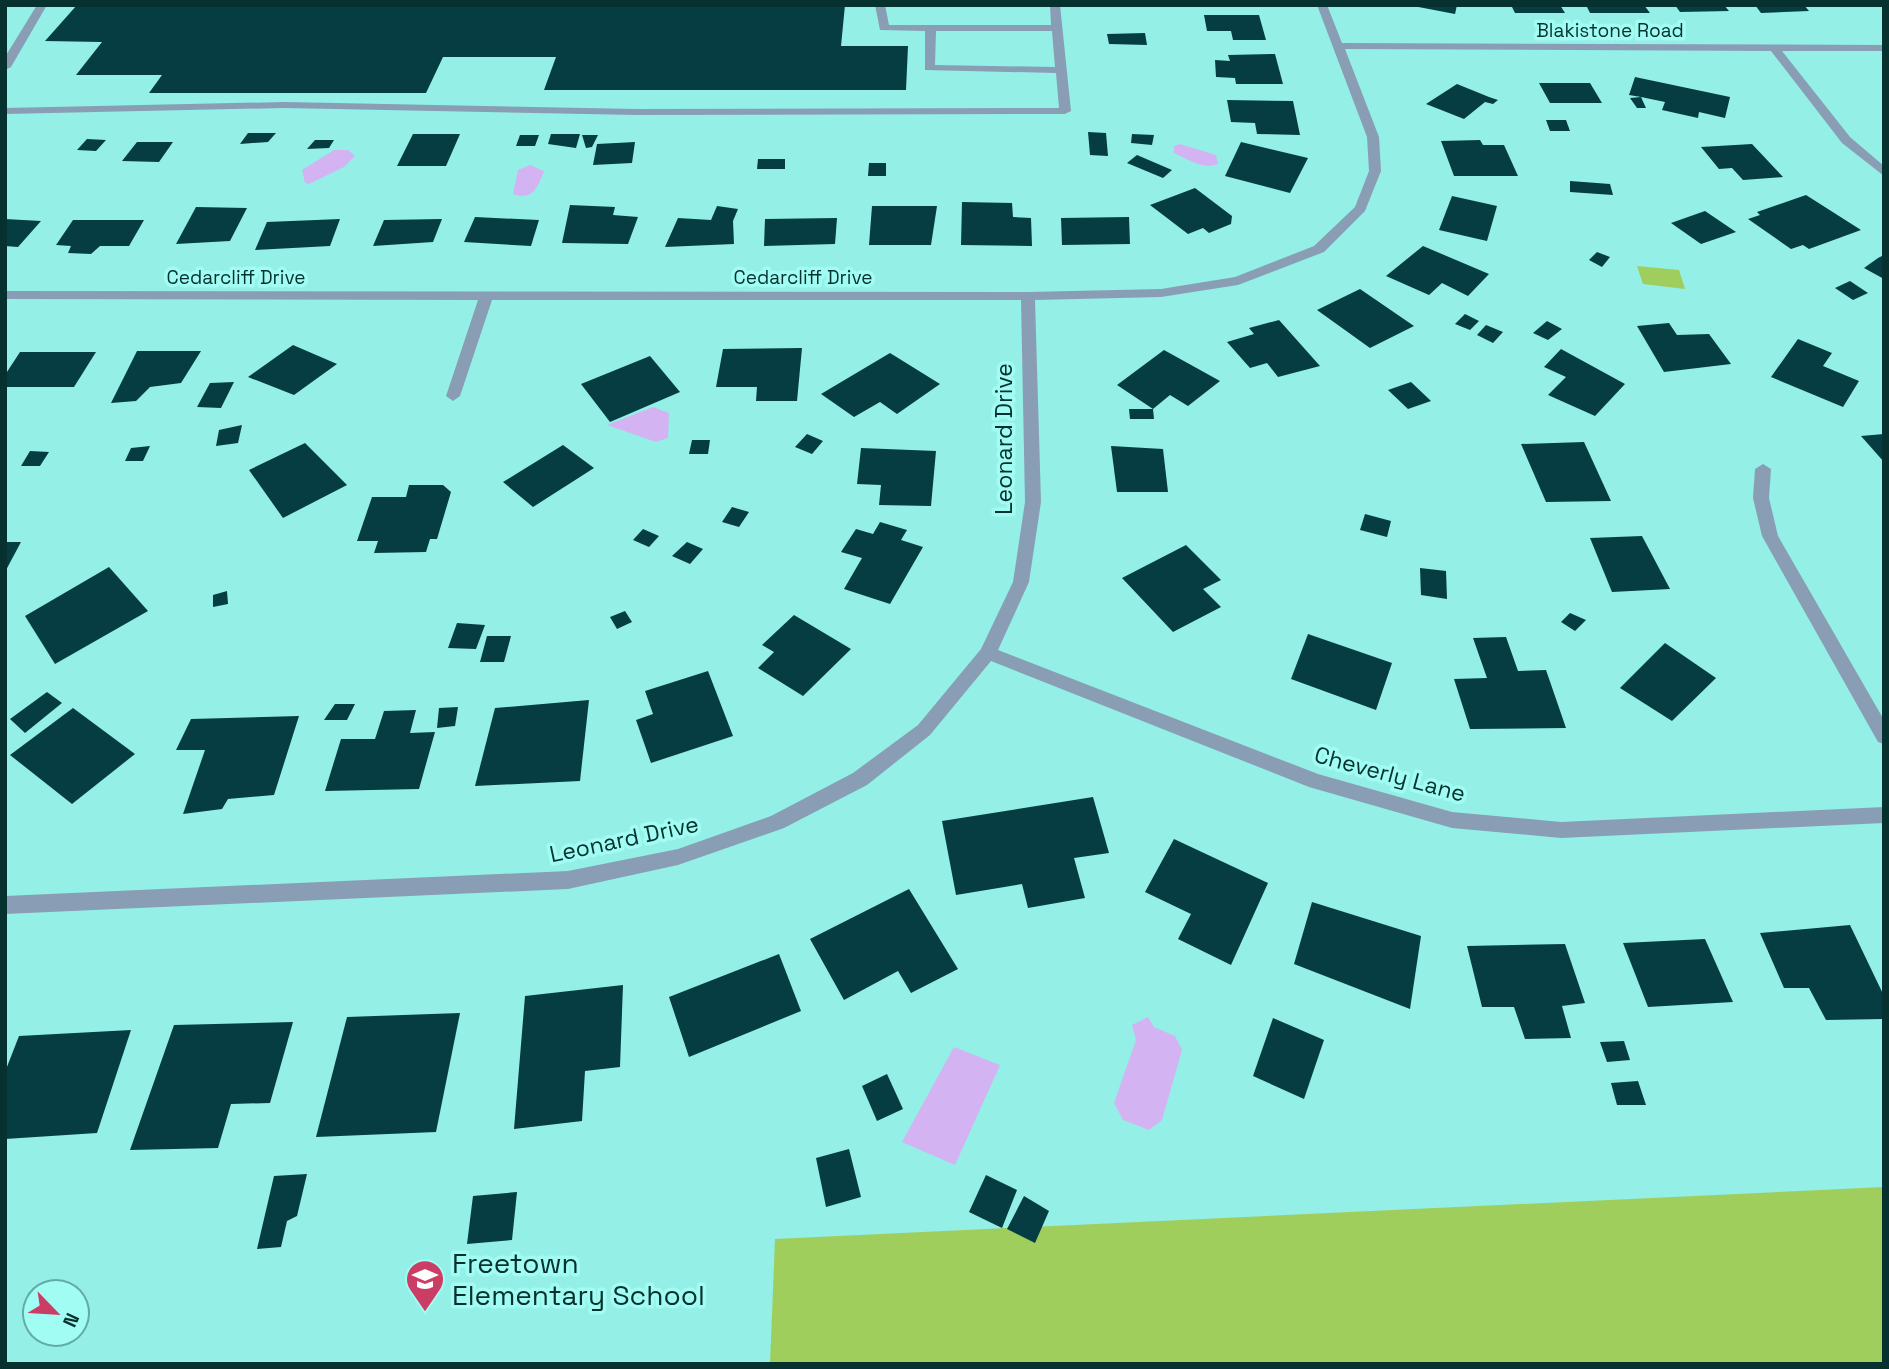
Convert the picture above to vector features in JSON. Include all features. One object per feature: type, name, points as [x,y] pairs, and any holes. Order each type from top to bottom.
[{"type":"street","points":[[5,67],[42,5]]},
{"type":"street","points":[[880,5],[884,28],[1057,28]]},
{"type":"street","points":[[5,111],[285,105],[636,111],[1065,111],[1055,5]]},
{"type":"street","name":"Cedarcliff Drive","points":[[5,295],[1028,296],[1161,293],[1225,283],[1320,249],[1361,208],[1375,171],[1373,137],[1322,5]]},
{"type":"street","points":[[931,28],[929,68],[1061,69]]},
{"type":"street","name":"Blakistone Road","points":[[1336,46],[1884,48]]},
{"type":"street","points":[[1775,49],[1846,140],[1884,172]]},
{"type":"street","points":[[453,397],[486,296]]},
{"type":"street","name":"Leonard Drive","points":[[5,905],[568,880],[678,858],[777,822],[860,779],[924,730],[988,653],[1021,582],[1032,502],[1028,296]]},
{"type":"street","points":[[1763,469],[1761,498],[1770,536],[1884,737]]},
{"type":"street","name":"Cheverly Lane","points":[[988,653],[1316,781],[1452,820],[1561,830],[1884,815]]},
{"type":"green space","points":[[1637,266],[1679,270],[1685,289],[1643,284]]},
{"type":"green space","points":[[1884,1187],[1884,1364],[770,1364],[775,1239]]},
{"type":"shaded area","points":[[1180,144],[1216,155],[1218,164],[1201,165],[1174,153],[1174,146]]},
{"type":"shaded area","points":[[334,150],[348,150],[355,156],[344,167],[309,184],[305,183],[302,170]]},
{"type":"shaded area","points":[[530,165],[544,171],[537,187],[525,196],[513,194],[518,170]]},
{"type":"shaded area","points":[[653,407],[669,413],[668,438],[656,442],[607,425]]},
{"type":"shaded area","points":[[1148,1017],[1154,1027],[1175,1036],[1182,1050],[1162,1120],[1149,1130],[1123,1120],[1114,1103],[1136,1040],[1132,1025]]},
{"type":"shaded area","points":[[954,1047],[1000,1065],[955,1165],[902,1142]]},
{"type":"building","points":[[77,5],[845,5],[841,46],[908,46],[906,90],[544,90],[556,57],[443,57],[426,93],[149,93],[162,75],[76,75],[102,42],[45,41]]},
{"type":"building","points":[[1408,5],[1457,5],[1455,14]]},
{"type":"building","points":[[1511,5],[1560,5],[1565,13],[1515,13]]},
{"type":"building","points":[[1586,5],[1644,5],[1650,13],[1590,13]]},
{"type":"building","points":[[1675,5],[1724,5],[1729,11],[1680,12]]},
{"type":"building","points":[[1755,5],[1804,5],[1809,11],[1761,13]]},
{"type":"building","points":[[1204,15],[1259,15],[1266,40],[1233,40],[1231,31],[1207,31]]},
{"type":"building","points":[[1145,33],[1147,45],[1109,44],[1107,34]]},
{"type":"building","points":[[1275,54],[1283,84],[1236,84],[1235,78],[1216,77],[1215,60],[1230,61],[1228,55]]},
{"type":"building","points":[[1635,77],[1730,97],[1725,118],[1699,112],[1698,118],[1662,110],[1665,102],[1629,95]]},
{"type":"building","points":[[1539,83],[1590,83],[1602,103],[1550,103]]},
{"type":"building","points":[[1457,84],[1498,100],[1493,104],[1485,102],[1464,119],[1426,104]]},
{"type":"building","points":[[1641,97],[1646,108],[1637,108],[1630,98]]},
{"type":"building","points":[[1227,100],[1293,101],[1300,135],[1257,134],[1255,123],[1231,122]]},
{"type":"building","points":[[1546,120],[1566,120],[1570,131],[1550,131]]},
{"type":"building","points":[[1088,132],[1106,133],[1108,156],[1090,155]]},
{"type":"building","points":[[248,133],[276,133],[268,142],[240,144]]},
{"type":"building","points":[[413,134],[460,134],[446,166],[397,166]]},
{"type":"building","points":[[551,134],[580,134],[576,148],[548,144]]},
{"type":"building","points":[[1132,134],[1154,135],[1152,145],[1131,143]]},
{"type":"building","points":[[520,135],[539,135],[535,146],[516,146]]},
{"type":"building","points":[[582,135],[598,135],[592,147],[586,148]]},
{"type":"building","points":[[87,139],[106,140],[96,151],[77,150]]},
{"type":"building","points":[[315,140],[334,140],[329,148],[307,149]]},
{"type":"building","points":[[1480,140],[1483,145],[1504,145],[1518,176],[1454,176],[1441,141]]},
{"type":"building","points":[[137,142],[173,142],[159,162],[122,161]]},
{"type":"building","points":[[635,142],[632,163],[593,165],[597,144]]},
{"type":"building","points":[[1241,142],[1308,158],[1290,193],[1225,176]]},
{"type":"building","points":[[1752,144],[1783,177],[1743,180],[1732,168],[1719,169],[1701,147]]},
{"type":"building","points":[[1137,155],[1172,170],[1163,178],[1127,163]]},
{"type":"building","points":[[758,159],[785,159],[785,169],[757,169]]},
{"type":"building","points":[[869,163],[886,163],[886,176],[868,176]]},
{"type":"building","points":[[1570,181],[1610,184],[1613,195],[1570,192]]},
{"type":"building","points":[[1195,188],[1232,216],[1231,224],[1209,233],[1203,228],[1188,234],[1150,205]]},
{"type":"building","points":[[1806,195],[1861,230],[1809,249],[1803,245],[1791,249],[1748,219],[1760,215],[1757,212]]},
{"type":"building","points":[[1452,196],[1497,206],[1487,241],[1439,230]]},
{"type":"building","points":[[962,202],[1012,203],[1013,217],[1031,218],[1032,246],[961,245]]},
{"type":"building","points":[[570,205],[615,207],[613,215],[638,217],[628,244],[562,243]]},
{"type":"building","points":[[717,206],[738,209],[733,221],[734,244],[665,247],[678,218],[711,220]]},
{"type":"building","points":[[872,206],[937,206],[931,245],[869,245]]},
{"type":"building","points":[[196,207],[247,208],[230,241],[176,244]]},
{"type":"building","points":[[1705,211],[1736,232],[1701,244],[1671,223]]},
{"type":"building","points":[[475,217],[539,220],[531,246],[464,242]]},
{"type":"building","points":[[1129,217],[1130,244],[1062,245],[1061,218]]},
{"type":"building","points":[[837,218],[835,244],[764,246],[765,219]]},
{"type":"building","points":[[5,219],[41,221],[18,247],[5,246]]},
{"type":"building","points":[[340,219],[330,246],[255,250],[267,222]]},
{"type":"building","points":[[442,219],[433,242],[373,246],[384,220]]},
{"type":"building","points":[[73,220],[144,220],[129,246],[100,246],[91,254],[68,253],[71,246],[56,245]]},
{"type":"building","points":[[1423,246],[1489,274],[1468,296],[1442,283],[1429,295],[1386,276]]},
{"type":"building","points":[[1597,252],[1610,257],[1602,267],[1589,260]]},
{"type":"building","points":[[1884,255],[1884,279],[1864,268]]},
{"type":"building","points":[[1850,281],[1868,293],[1853,300],[1835,288]]},
{"type":"building","points":[[1360,289],[1414,326],[1370,348],[1317,310]]},
{"type":"building","points":[[1465,314],[1479,321],[1470,330],[1455,324]]},
{"type":"building","points":[[1279,320],[1320,366],[1278,377],[1267,363],[1250,368],[1227,342],[1254,334],[1249,328]]},
{"type":"building","points":[[1547,321],[1562,329],[1548,340],[1533,333]]},
{"type":"building","points":[[1669,323],[1677,335],[1709,334],[1731,364],[1664,372],[1637,326]]},
{"type":"building","points":[[1486,325],[1503,332],[1493,343],[1477,335]]},
{"type":"building","points":[[1798,339],[1832,353],[1823,366],[1859,381],[1843,407],[1771,377]]},
{"type":"building","points":[[293,345],[337,364],[294,395],[248,377]]},
{"type":"building","points":[[802,348],[797,401],[756,401],[757,387],[716,387],[723,349]]},
{"type":"building","points":[[1561,349],[1625,384],[1595,416],[1548,395],[1566,377],[1544,367]]},
{"type":"building","points":[[1164,350],[1220,381],[1188,406],[1170,395],[1153,409],[1117,385]]},
{"type":"building","points":[[137,351],[201,351],[181,383],[150,387],[136,401],[111,403]]},
{"type":"building","points":[[20,352],[96,352],[74,387],[5,387],[5,375]]},
{"type":"building","points":[[890,353],[940,384],[897,414],[880,402],[854,417],[821,394]]},
{"type":"building","points":[[650,356],[680,392],[610,422],[581,384]]},
{"type":"building","points":[[234,382],[221,408],[197,407],[210,383]]},
{"type":"building","points":[[1411,382],[1431,401],[1408,409],[1388,390]]},
{"type":"building","points":[[1129,409],[1153,409],[1154,419],[1130,419]]},
{"type":"building","points":[[242,425],[238,443],[216,446],[219,430]]},
{"type":"building","points":[[807,434],[823,441],[812,454],[795,447]]},
{"type":"building","points":[[1884,434],[1884,462],[1861,436]]},
{"type":"building","points":[[692,440],[710,440],[708,454],[689,454]]},
{"type":"building","points":[[1584,442],[1611,501],[1546,502],[1521,444]]},
{"type":"building","points":[[305,443],[347,485],[283,518],[249,470]]},
{"type":"building","points":[[563,445],[594,468],[533,507],[503,482]]},
{"type":"building","points":[[150,446],[143,461],[125,461],[131,448]]},
{"type":"building","points":[[1111,446],[1163,449],[1168,492],[1117,492]]},
{"type":"building","points":[[861,448],[936,451],[931,506],[879,505],[881,485],[857,484]]},
{"type":"building","points":[[30,451],[49,452],[40,466],[21,466]]},
{"type":"building","points":[[409,485],[443,485],[451,492],[437,539],[430,539],[426,552],[374,553],[378,541],[357,541],[372,497],[406,497]]},
{"type":"building","points":[[732,507],[749,512],[739,527],[722,522]]},
{"type":"building","points":[[1365,514],[1391,521],[1387,537],[1360,530]]},
{"type":"building","points":[[880,522],[907,530],[901,540],[923,547],[890,604],[844,589],[862,558],[841,552],[856,529],[873,534]]},
{"type":"building","points":[[643,529],[659,536],[649,547],[633,540]]},
{"type":"building","points":[[1642,536],[1670,589],[1612,592],[1590,538]]},
{"type":"building","points":[[5,542],[21,542],[5,572]]},
{"type":"building","points":[[687,542],[703,549],[690,564],[672,556]]},
{"type":"building","points":[[1186,545],[1221,580],[1203,589],[1221,607],[1173,632],[1122,578]]},
{"type":"building","points":[[109,567],[148,611],[55,664],[25,616]]},
{"type":"building","points":[[1420,568],[1446,571],[1447,599],[1421,595]]},
{"type":"building","points":[[227,591],[228,604],[213,607],[213,595]]},
{"type":"building","points":[[625,611],[632,622],[617,629],[610,617]]},
{"type":"building","points":[[1570,613],[1586,620],[1575,631],[1561,622]]},
{"type":"building","points":[[794,615],[851,649],[803,696],[758,668],[774,652],[762,645]]},
{"type":"building","points":[[457,623],[485,625],[476,649],[448,648]]},
{"type":"building","points":[[1308,634],[1392,663],[1376,710],[1291,679]]},
{"type":"building","points":[[487,636],[511,636],[504,662],[480,662]]},
{"type":"building","points":[[1506,637],[1518,671],[1546,670],[1566,728],[1470,729],[1454,679],[1487,678],[1473,638]]},
{"type":"building","points":[[1665,643],[1716,678],[1672,721],[1620,688]]},
{"type":"building","points":[[708,671],[733,736],[651,763],[636,720],[653,714],[645,691]]},
{"type":"building","points":[[47,692],[62,703],[25,733],[10,719]]},
{"type":"building","points":[[589,700],[580,781],[475,786],[495,708]]},
{"type":"building","points":[[335,704],[355,704],[347,720],[324,720]]},
{"type":"building","points":[[458,707],[455,726],[437,728],[439,708]]},
{"type":"building","points":[[73,708],[135,754],[72,804],[10,755]]},
{"type":"building","points":[[416,710],[410,733],[435,732],[419,789],[325,791],[341,739],[375,739],[384,711]]},
{"type":"building","points":[[299,716],[274,795],[228,799],[222,809],[183,814],[205,750],[176,750],[191,719]]},
{"type":"building","points":[[1093,797],[1109,853],[1074,858],[1085,898],[1028,908],[1022,884],[956,895],[942,821]]},
{"type":"building","points":[[1174,839],[1268,883],[1231,965],[1178,939],[1191,914],[1145,892]]},
{"type":"building","points":[[909,889],[958,969],[911,993],[898,971],[844,1000],[810,939]]},
{"type":"building","points":[[1312,902],[1421,936],[1410,1009],[1294,964]]},
{"type":"building","points":[[1850,925],[1884,996],[1884,1019],[1826,1020],[1809,988],[1784,988],[1760,933]]},
{"type":"building","points":[[1705,939],[1733,1002],[1648,1007],[1623,943]]},
{"type":"building","points":[[1565,944],[1585,1003],[1562,1006],[1571,1038],[1525,1039],[1514,1007],[1482,1007],[1467,946]]},
{"type":"building","points":[[779,954],[801,1011],[689,1057],[669,997]]},
{"type":"building","points":[[623,985],[620,1067],[585,1071],[582,1121],[514,1129],[525,996]]},
{"type":"building","points":[[460,1013],[436,1132],[316,1137],[347,1017]]},
{"type":"building","points":[[1273,1018],[1324,1040],[1304,1099],[1253,1076]]},
{"type":"building","points":[[293,1022],[270,1103],[231,1104],[218,1148],[130,1150],[174,1025]]},
{"type":"building","points":[[131,1030],[97,1133],[5,1139],[5,1072],[19,1036]]},
{"type":"building","points":[[1624,1041],[1630,1060],[1607,1062],[1600,1042]]},
{"type":"building","points":[[887,1074],[903,1109],[877,1121],[862,1086]]},
{"type":"building","points":[[1638,1081],[1646,1105],[1617,1105],[1611,1083]]},
{"type":"building","points":[[849,1149],[861,1197],[826,1207],[816,1158]]},
{"type":"building","points":[[307,1174],[297,1216],[287,1221],[281,1247],[257,1249],[274,1176]]},
{"type":"building","points":[[986,1175],[1017,1190],[1002,1228],[969,1212]]},
{"type":"building","points":[[517,1192],[512,1240],[467,1244],[473,1196]]},
{"type":"building","points":[[1024,1196],[1049,1211],[1035,1243],[1007,1229]]},
{"type":"place","name":"Freetown Elementary School","points":[[425,1313]]}]
